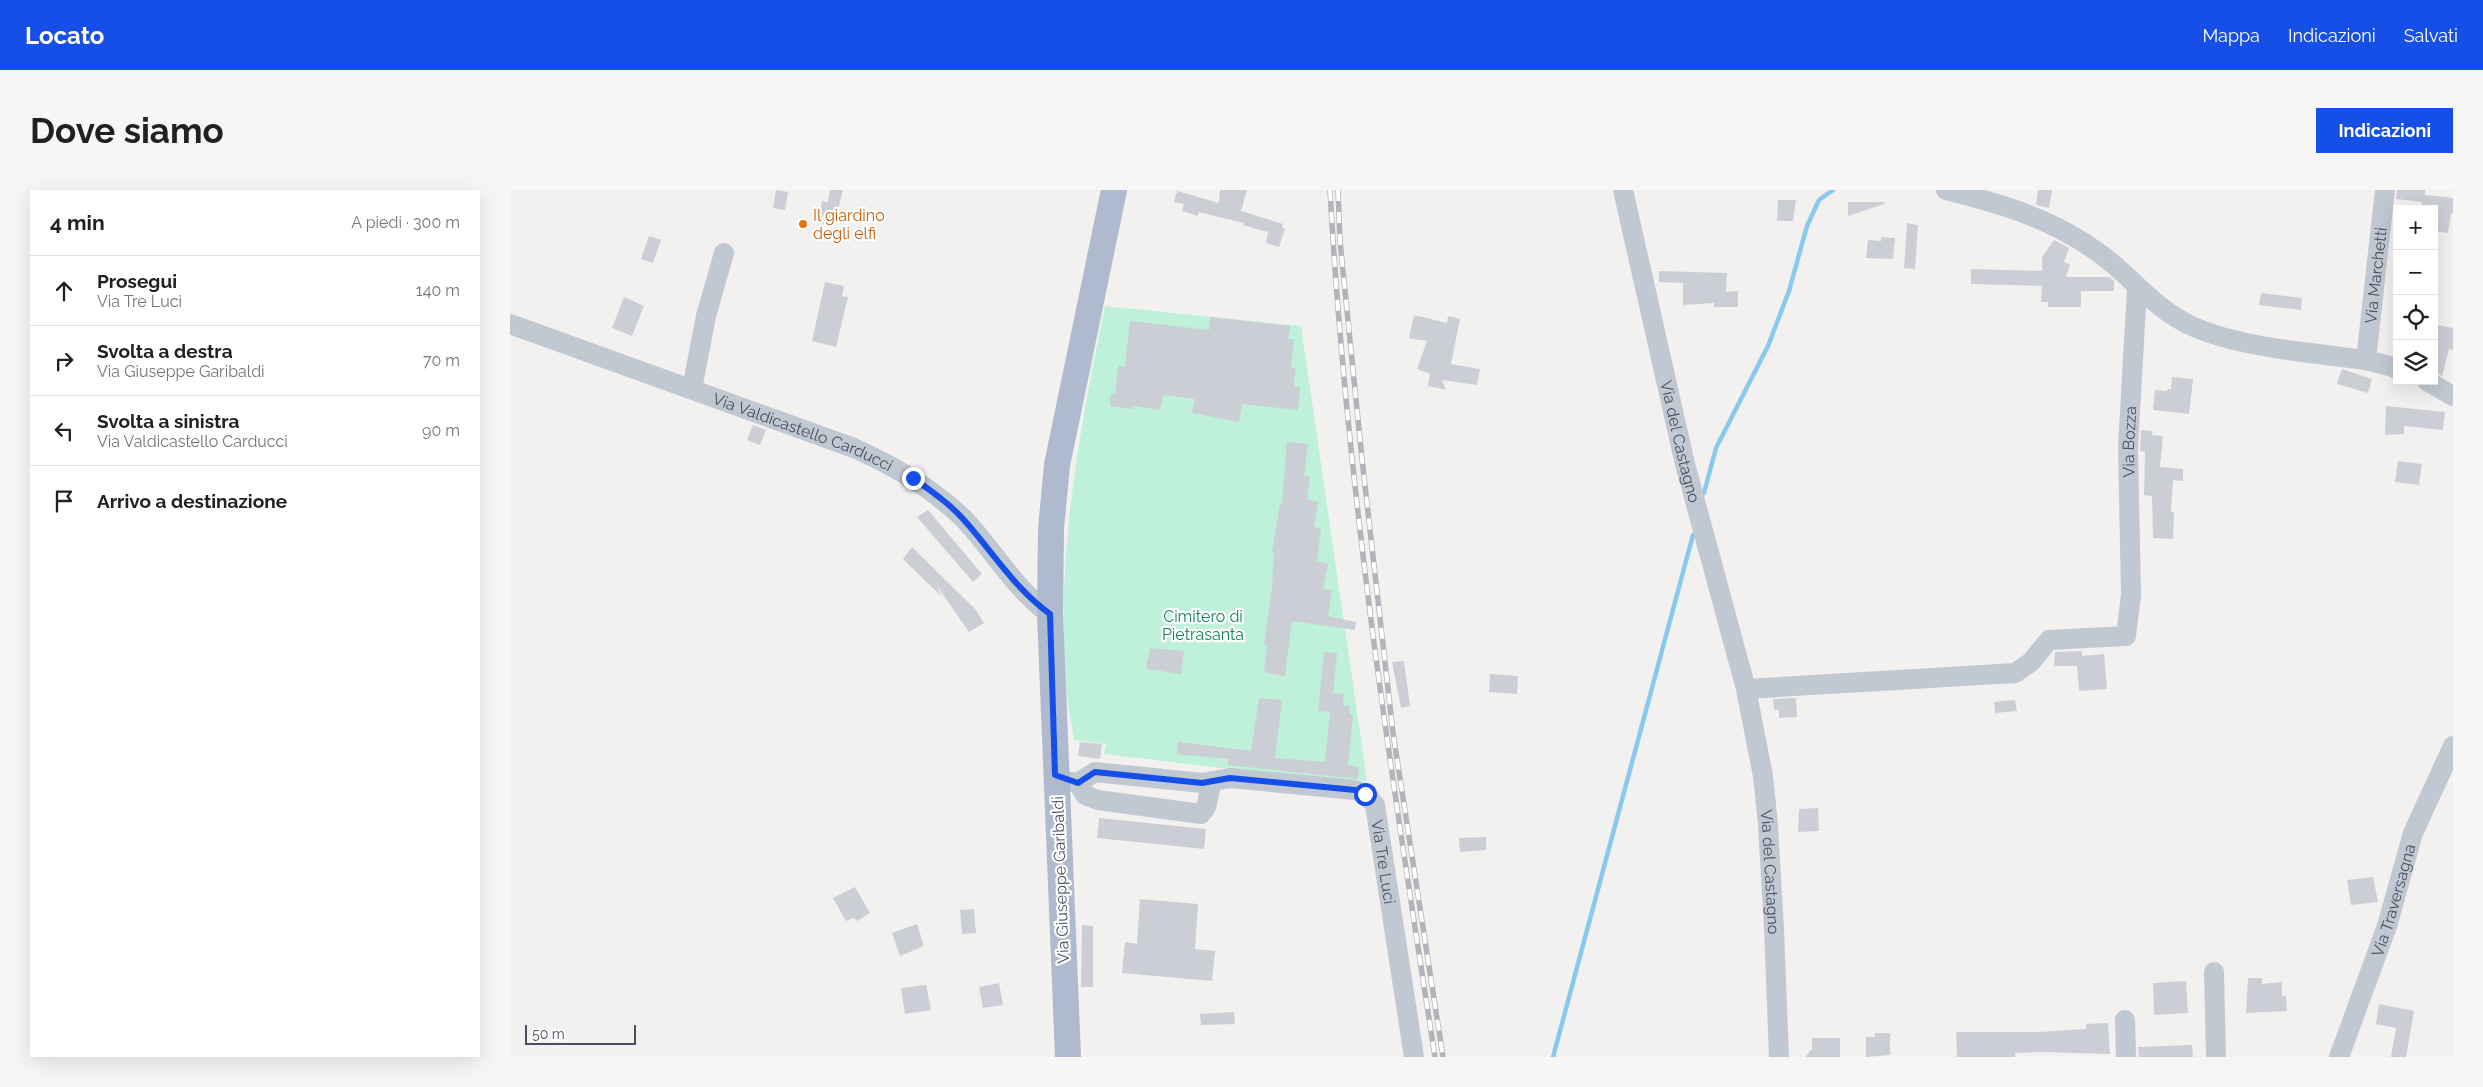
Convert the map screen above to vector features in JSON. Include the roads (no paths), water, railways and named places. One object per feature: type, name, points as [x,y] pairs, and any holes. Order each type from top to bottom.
[{"type":"main road","name":"Via Giuseppe Garibaldi","points":[[1068,1057],[1058,804],[1067,779],[1050,614],[1051,529],[1057,465],[1114,190]]},
{"type":"street","name":"Via del Castagno","points":[[1623,190],[1685,464],[1746,689],[1762,776],[1768,824],[1778,1057]]},
{"type":"street","points":[[1946,190],[2002,204],[2031,214],[2099,253],[2154,304],[2196,328],[2246,341],[2307,353],[2366,360],[2393,368]]},
{"type":"street","name":"Via Marchetti","points":[[2366,360],[2385,190]]},
{"type":"street","points":[[692,389],[696,359],[706,316],[724,253]]},
{"type":"street","name":"Via Bozza","points":[[1746,689],[2015,673],[2032,662],[2048,640],[2126,636],[2132,594],[2128,447],[2137,288]]},
{"type":"street","name":"Via Valdicastello Carducci","points":[[510,324],[854,448],[886,462],[939,496],[963,519],[1028,597],[1050,614]]},
{"type":"street","points":[[2434,385],[2453,396]]},
{"type":"street","name":"Via Traversagna","points":[[2339,1057],[2387,926],[2412,833],[2453,746]]},
{"type":"street","name":"Via Tre Luci","points":[[1067,779],[1095,772],[1202,783],[1230,778],[1355,790],[1365,794],[1376,805],[1414,1057]]},
{"type":"street","points":[[1067,779],[1085,795],[1098,800],[1201,814],[1206,807],[1212,781]]},
{"type":"street","points":[[2214,972],[2216,1057]]},
{"type":"street","points":[[2125,1020],[2126,1057]]},
{"type":"waterway","points":[[1704,493],[1716,448],[1768,346],[1789,291],[1807,226],[1819,200],[1833,190]]},
{"type":"waterway","points":[[1553,1057],[1693,535]]},
{"type":"railway","points":[[1330,190],[1337,299],[1358,516],[1386,733],[1435,1057]]},
{"type":"railway","points":[[1338,190],[1340,241],[1362,459],[1393,733],[1443,1057]]},
{"type":"place","name":"Il giardino degli elfi","points":[[803,224]]},
{"type":"park label","name":"Cimitero di Pietrasanta","points":[[1203,625]]}]
